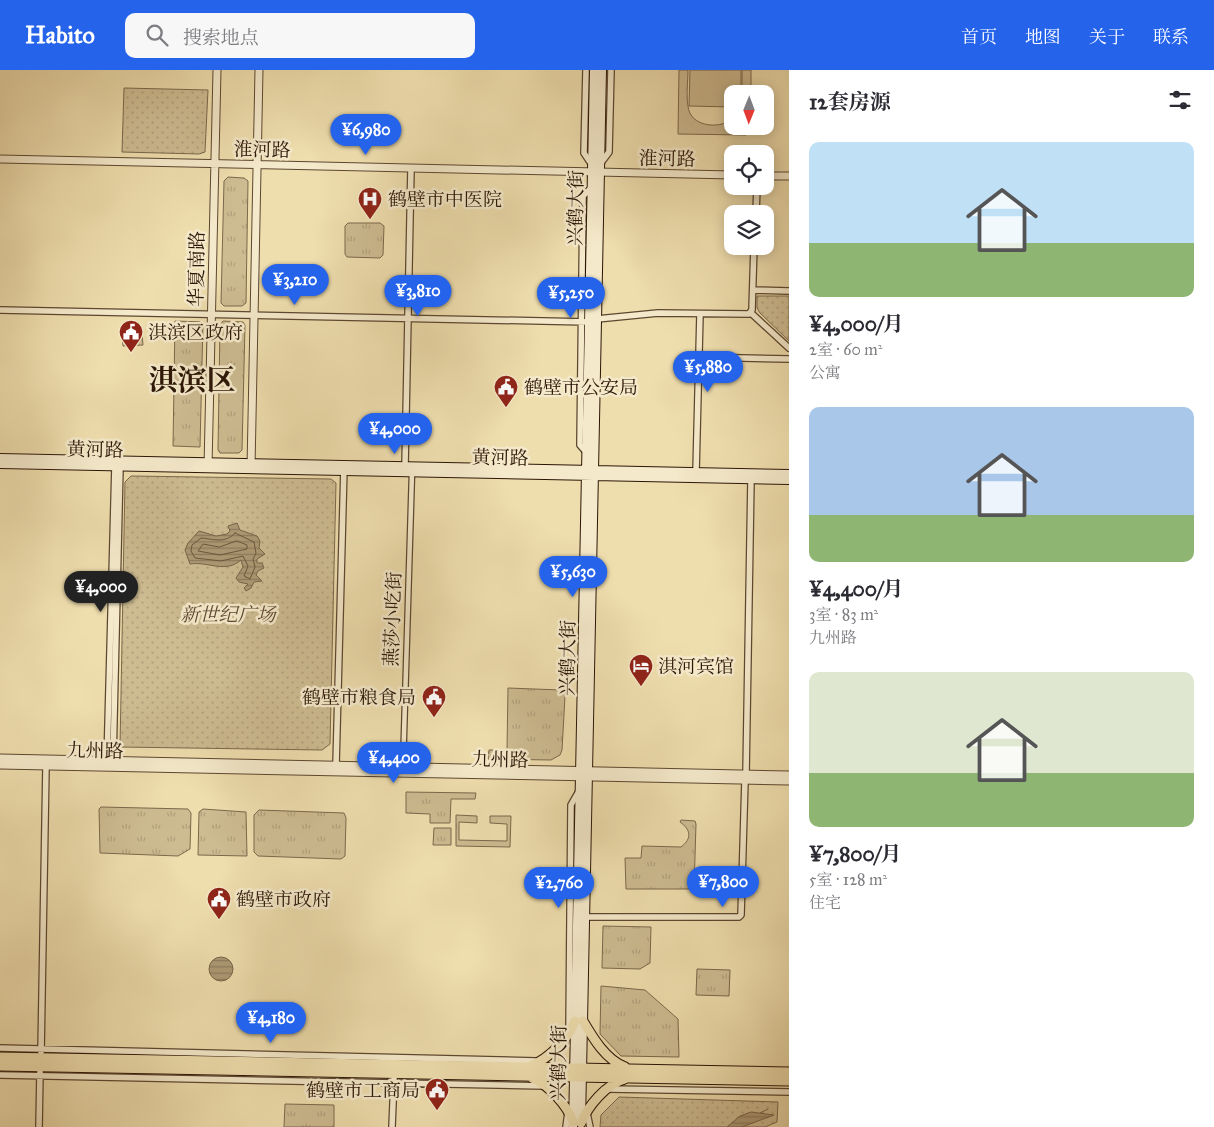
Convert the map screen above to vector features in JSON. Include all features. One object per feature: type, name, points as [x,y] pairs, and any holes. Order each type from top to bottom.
[{"type":"main road","name":"兴鹤大街","points":[[590,473],[587,453],[592,187],[596,168],[594,70]]},
{"type":"main road","name":"兴鹤大街","points":[[579,1021],[585,917],[585,774],[590,473],[589,321],[602,70]]},
{"type":"main road","name":"黄河路","points":[[0,458],[344,468],[412,472],[696,472],[789,474]]},
{"type":"main road","name":"黄河路","points":[[0,464],[208,465]]},
{"type":"main road","name":"黄河路","points":[[344,468],[405,466],[789,480]]},
{"type":"main road","name":"兴鹤大街","points":[[577,1126],[580,790],[585,774]]},
{"type":"main road","points":[[0,1057],[41,1062],[394,1078],[528,1072],[569,1036],[579,1021],[615,1062],[631,1073],[789,1081]]},
{"type":"main road","points":[[0,1066],[41,1062],[528,1072],[789,1072]]},
{"type":"main road","points":[[528,1072],[545,1086],[568,1110],[577,1126],[586,1111],[608,1088],[631,1073]]},
{"type":"street","name":"华夏南路","points":[[208,465],[217,70]]},
{"type":"street","points":[[251,466],[259,70]]},
{"type":"street","points":[[586,70],[584,153],[596,168],[609,152],[611,70]]},
{"type":"street","name":"淮河路","points":[[0,159],[411,168],[596,168],[724,175]]},
{"type":"street","points":[[405,466],[411,168]]},
{"type":"street","points":[[774,176],[789,176]]},
{"type":"street","points":[[751,313],[754,255]]},
{"type":"street","points":[[753,290],[789,291]]},
{"type":"street","points":[[0,310],[589,321],[658,313],[747,315],[751,313]]},
{"type":"street","points":[[751,313],[789,348]]},
{"type":"street","points":[[696,472],[700,314]]},
{"type":"street","points":[[699,357],[789,359]]},
{"type":"street","points":[[110,761],[118,466]]},
{"type":"street","points":[[336,765],[344,468]]},
{"type":"street","name":"燕莎小吃街","points":[[403,767],[412,472]]},
{"type":"street","points":[[585,917],[739,917],[741,915],[746,777],[751,479]]},
{"type":"street","name":"九州路","points":[[0,758],[336,765],[585,774]]},
{"type":"street","name":"九州路","points":[[0,765],[746,777],[789,781]]},
{"type":"street","points":[[40,1127],[46,766]]},
{"type":"street","name":"九州路","points":[[746,777],[789,774]]},
{"type":"street","points":[[569,1036],[571,806],[580,790]]},
{"type":"street","points":[[0,1048],[41,1062]]},
{"type":"street","points":[[0,1075],[41,1062],[541,1062]]},
{"type":"street","points":[[392,1127],[394,1078],[545,1086]]},
{"type":"street","points":[[608,1088],[789,1092]]},
{"type":"green space","points":[[679,70],[688,70],[687,102],[690,113],[699,122],[712,125],[724,124],[724,135],[678,134]]},
{"type":"green space","points":[[690,70],[741,70],[741,85],[724,85],[724,107],[689,106]]},
{"type":"green space","points":[[742,70],[751,70],[751,85],[742,85]]},
{"type":"green space","points":[[124,88],[208,90],[205,152],[199,154],[122,152]]},
{"type":"green space","points":[[228,177],[244,178],[248,181],[246,303],[242,306],[224,306],[221,303],[224,181]]},
{"type":"green space","points":[[348,223],[380,223],[384,226],[383,255],[380,258],[347,257],[345,254],[345,226]]},
{"type":"green space","points":[[757,296],[789,296],[789,341],[760,313],[757,308]]},
{"type":"green space","points":[[175,321],[203,322],[200,447],[173,446]]},
{"type":"green space","points":[[223,321],[243,322],[245,325],[242,450],[239,453],[220,453],[218,450],[220,325]]},
{"type":"green space","points":[[122,333],[142,333],[143,345],[123,346]]},
{"type":"green space","name":"新世纪广场","points":[[131,476],[331,479],[336,483],[330,744],[322,750],[120,747],[125,482]]},
{"type":"green space","points":[[562,660],[567,660],[562,750],[560,755],[551,760],[488,759],[489,750],[507,750],[508,688],[561,690]]},
{"type":"green space","points":[[406,792],[476,793],[475,799],[451,799],[450,823],[430,823],[430,814],[406,813]]},
{"type":"green space","points":[[101,807],[188,809],[191,813],[190,849],[178,856],[100,853],[99,809]]},
{"type":"green space","points":[[203,809],[246,812],[247,856],[198,855],[199,812]]},
{"type":"green space","points":[[259,810],[344,813],[346,818],[345,856],[341,859],[258,856],[254,852],[254,815]]},
{"type":"green space","points":[[456,815],[477,816],[477,823],[459,822],[459,840],[507,841],[507,824],[490,823],[490,816],[511,816],[510,847],[456,846]]},
{"type":"green space","points":[[681,820],[695,821],[696,824],[694,889],[626,889],[625,858],[641,858],[642,846],[681,847],[685,844],[689,834],[680,822]]},
{"type":"green space","points":[[434,828],[451,828],[451,845],[433,845]]},
{"type":"green space","points":[[603,926],[651,927],[650,963],[640,969],[602,968]]},
{"type":"green space","points":[[697,969],[730,970],[729,996],[696,995]]},
{"type":"green space","points":[[601,986],[645,990],[678,1019],[679,1057],[621,1056],[600,1034]]},
{"type":"green space","points":[[619,1097],[778,1102],[777,1122],[765,1127],[600,1127],[601,1115]]},
{"type":"green space","points":[[285,1104],[334,1105],[334,1127],[284,1127]]},
{"type":"water","points":[[237,523],[240,530],[257,536],[260,541],[259,548],[265,554],[257,559],[257,563],[262,563],[264,568],[258,571],[256,575],[262,581],[254,582],[251,588],[246,591],[244,588],[248,584],[239,582],[236,578],[243,567],[241,560],[235,564],[223,567],[190,564],[185,550],[188,543],[199,531],[216,536],[227,534],[230,531],[228,526]]},
{"type":"water","points":[[221,957],[226,958],[232,964],[232,974],[226,980],[221,981],[216,980],[210,974],[209,969],[210,964],[216,958]]},
{"type":"water","points":[[751,1112],[774,1115],[742,1127],[727,1127],[740,1116]]},
{"type":"waterway","points":[[760,1113],[768,1109]]},
{"type":"place","name":"鹤壁市中医院","points":[[370,220]]},
{"type":"place","name":"淇滨区政府","points":[[131,353]]},
{"type":"place","name":"鹤壁市公安局","points":[[506,408]]},
{"type":"place","name":"淇河宾馆","points":[[641,687]]},
{"type":"place","name":"鹤壁市粮食局","points":[[434,718]]},
{"type":"place","name":"鹤壁市政府","points":[[219,920]]},
{"type":"place","name":"鹤壁市工商局","points":[[437,1111]]},
{"type":"district","name":"淇滨区","points":[[192,380]]}]
